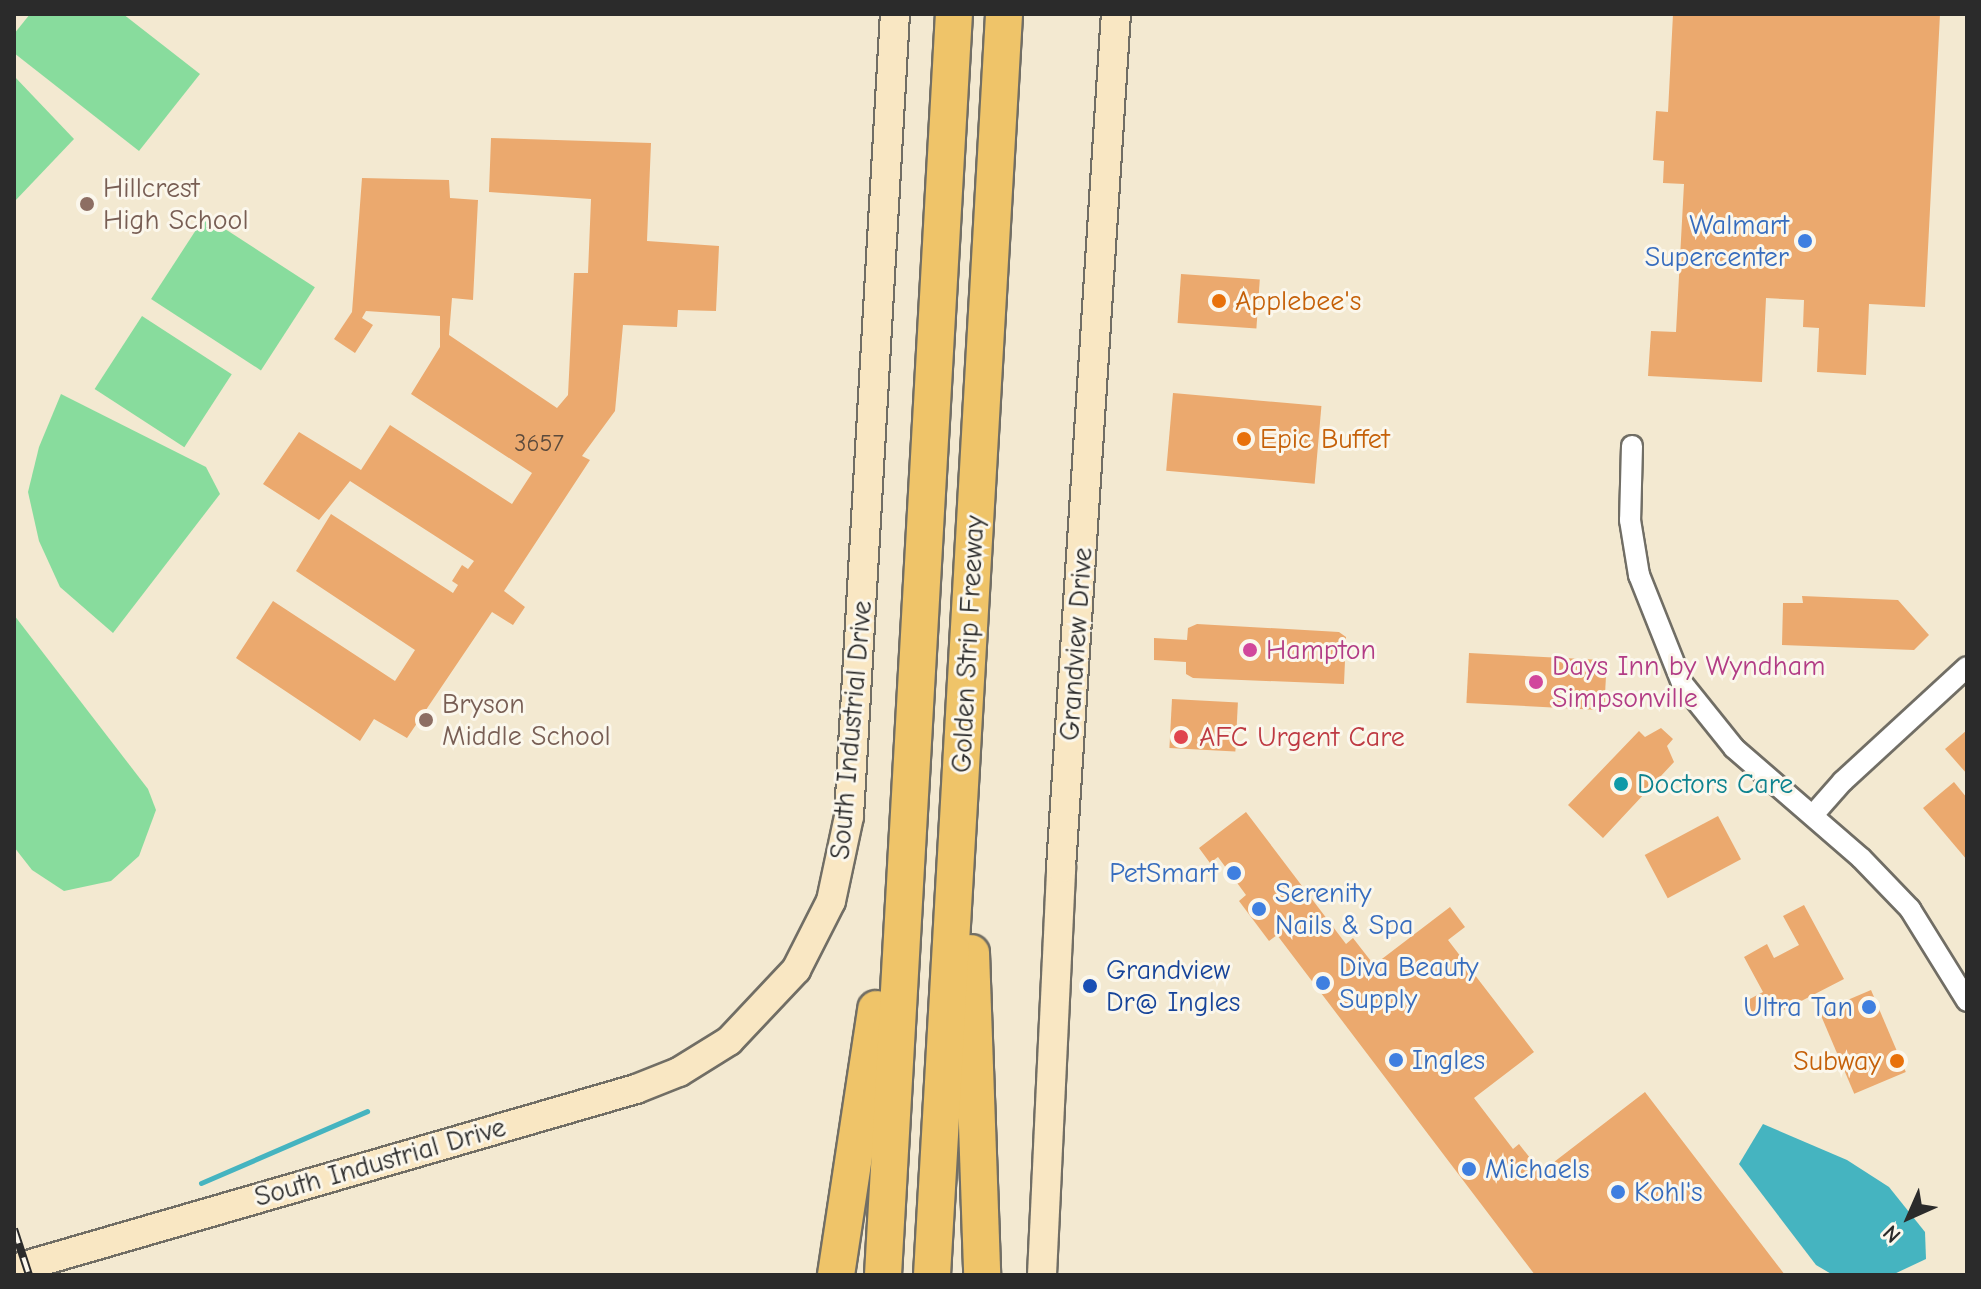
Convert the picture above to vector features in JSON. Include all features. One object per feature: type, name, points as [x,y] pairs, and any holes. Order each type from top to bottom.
[{"type":"highway","name":"Golden Strip Freeway","points":[[883,1275],[954,14]]},
{"type":"highway","name":"Golden Strip Freeway","points":[[932,1275],[1004,14]]},
{"type":"highway","points":[[836,1275],[914,722]]},
{"type":"highway","points":[[963,731],[982,1275]]},
{"type":"street","name":"South Industrial Drive","points":[[14,1269],[636,1089],[679,1072],[729,1041],[796,970],[831,901],[849,816],[895,14]]},
{"type":"street","name":"Grandview Drive","points":[[1042,1275],[1061,868],[1116,14]]},
{"type":"street","points":[[1632,446],[1630,520],[1639,575],[1682,683],[1734,748],[1813,815],[1910,909],[1967,1001]]},
{"type":"street","points":[[1813,815],[1843,781],[1967,667]]},
{"type":"green space","points":[[30,14],[123,14],[200,74],[139,151],[14,53],[14,34]]},
{"type":"green space","points":[[14,76],[74,139],[14,202]]},
{"type":"green space","points":[[205,216],[315,287],[261,370],[151,299]]},
{"type":"green space","points":[[142,316],[232,374],[184,447],[95,389]]},
{"type":"green space","points":[[61,394],[206,467],[220,494],[113,633],[60,587],[39,541],[28,492],[39,447]]},
{"type":"green space","points":[[14,615],[148,789],[156,810],[139,856],[111,881],[64,891],[32,870],[14,847]]},
{"type":"water","points":[[1763,1124],[1847,1160],[1889,1187],[1925,1232],[1926,1259],[1892,1275],[1833,1275],[1816,1265],[1739,1164]]},
{"type":"building","name":"Walmart Supercenter","points":[[1673,14],[1940,14],[1925,307],[1869,304],[1866,375],[1817,372],[1819,328],[1803,327],[1804,300],[1766,298],[1762,382],[1648,376],[1651,331],[1676,332],[1684,184],[1663,183],[1664,161],[1653,160],[1656,111],[1668,112]]},
{"type":"building","points":[[491,138],[651,143],[647,241],[719,246],[716,311],[678,310],[677,327],[623,325],[615,411],[582,456],[590,460],[504,591],[525,607],[513,625],[492,612],[407,738],[374,719],[360,741],[236,658],[273,601],[395,681],[415,650],[296,571],[331,514],[453,593],[458,585],[452,581],[462,565],[468,569],[474,561],[350,481],[319,520],[263,484],[299,432],[361,470],[390,425],[512,504],[532,473],[411,394],[440,347],[440,316],[366,311],[362,318],[373,325],[355,353],[334,339],[352,312],[362,178],[449,180],[450,198],[478,200],[473,300],[452,298],[449,335],[557,408],[568,395],[574,273],[588,273],[591,199],[489,192]]},
{"type":"building","name":"Applebee's","points":[[1181,274],[1260,280],[1256,328],[1178,323]]},
{"type":"building","name":"Epic Buffet","points":[[1173,393],[1321,406],[1315,484],[1166,471]]},
{"type":"building","points":[[1802,596],[1898,600],[1929,635],[1914,650],[1782,645],[1783,603],[1803,603]]},
{"type":"building","name":"Hampton","points":[[1197,624],[1339,632],[1346,637],[1344,684],[1193,678],[1186,674],[1186,662],[1154,660],[1154,638],[1187,640],[1188,628]]},
{"type":"building","name":"Days Inn by Wyndham Simpsonville","points":[[1469,653],[1607,660],[1604,710],[1466,703]]},
{"type":"building","points":[[1172,699],[1238,702],[1235,751],[1169,748]]},
{"type":"building","name":"Doctors Care","points":[[1661,728],[1673,739],[1667,746],[1674,762],[1603,838],[1568,805],[1639,731],[1645,737]]},
{"type":"building","points":[[1967,730],[1967,774],[1945,749]]},
{"type":"building","points":[[1954,782],[1967,798],[1967,860],[1923,808]]},
{"type":"building","points":[[1246,812],[1346,944],[1353,938],[1374,965],[1450,907],[1465,927],[1448,940],[1534,1052],[1474,1098],[1513,1149],[1519,1144],[1541,1172],[1645,1092],[1785,1275],[1535,1275],[1277,935],[1269,941],[1239,901],[1246,895],[1218,857],[1210,863],[1199,848]]},
{"type":"building","points":[[1718,816],[1741,859],[1668,898],[1645,855]]},
{"type":"building","points":[[1804,905],[1844,979],[1776,1014],[1773,1007],[1754,1017],[1746,1001],[1763,992],[1744,957],[1767,944],[1774,958],[1799,945],[1783,916]]},
{"type":"building","points":[[1871,990],[1906,1072],[1854,1094],[1819,1012]]},
{"type":"waterway","points":[[201,1183],[367,1111]]},
{"type":"railway","points":[[14,1229],[29,1275]]},
{"type":"place","name":"Hillcrest High School","points":[[87,204]]},
{"type":"place","name":"Walmart Supercenter","points":[[1805,241]]},
{"type":"place","name":"Applebee's","points":[[1219,301]]},
{"type":"place","name":"Epic Buffet","points":[[1244,439]]},
{"type":"place","name":"Hampton","points":[[1250,650]]},
{"type":"place","name":"Days Inn by Wyndham Simpsonville","points":[[1536,682]]},
{"type":"place","name":"Bryson Middle School","points":[[426,720]]},
{"type":"place","name":"AFC Urgent Care","points":[[1181,737]]},
{"type":"place","name":"Doctors Care","points":[[1621,784]]},
{"type":"place","name":"PetSmart","points":[[1234,873]]},
{"type":"place","name":"Serenity Nails & Spa","points":[[1259,909]]},
{"type":"place","name":"Diva Beauty Supply","points":[[1323,983]]},
{"type":"place","name":"Grandview Dr@ Ingles","points":[[1090,986]]},
{"type":"place","name":"Ultra Tan","points":[[1869,1007]]},
{"type":"place","name":"Ingles","points":[[1396,1060]]},
{"type":"place","name":"Subway","points":[[1897,1061]]},
{"type":"place","name":"Michaels","points":[[1469,1169]]},
{"type":"place","name":"Kohl's","points":[[1618,1192]]}]
